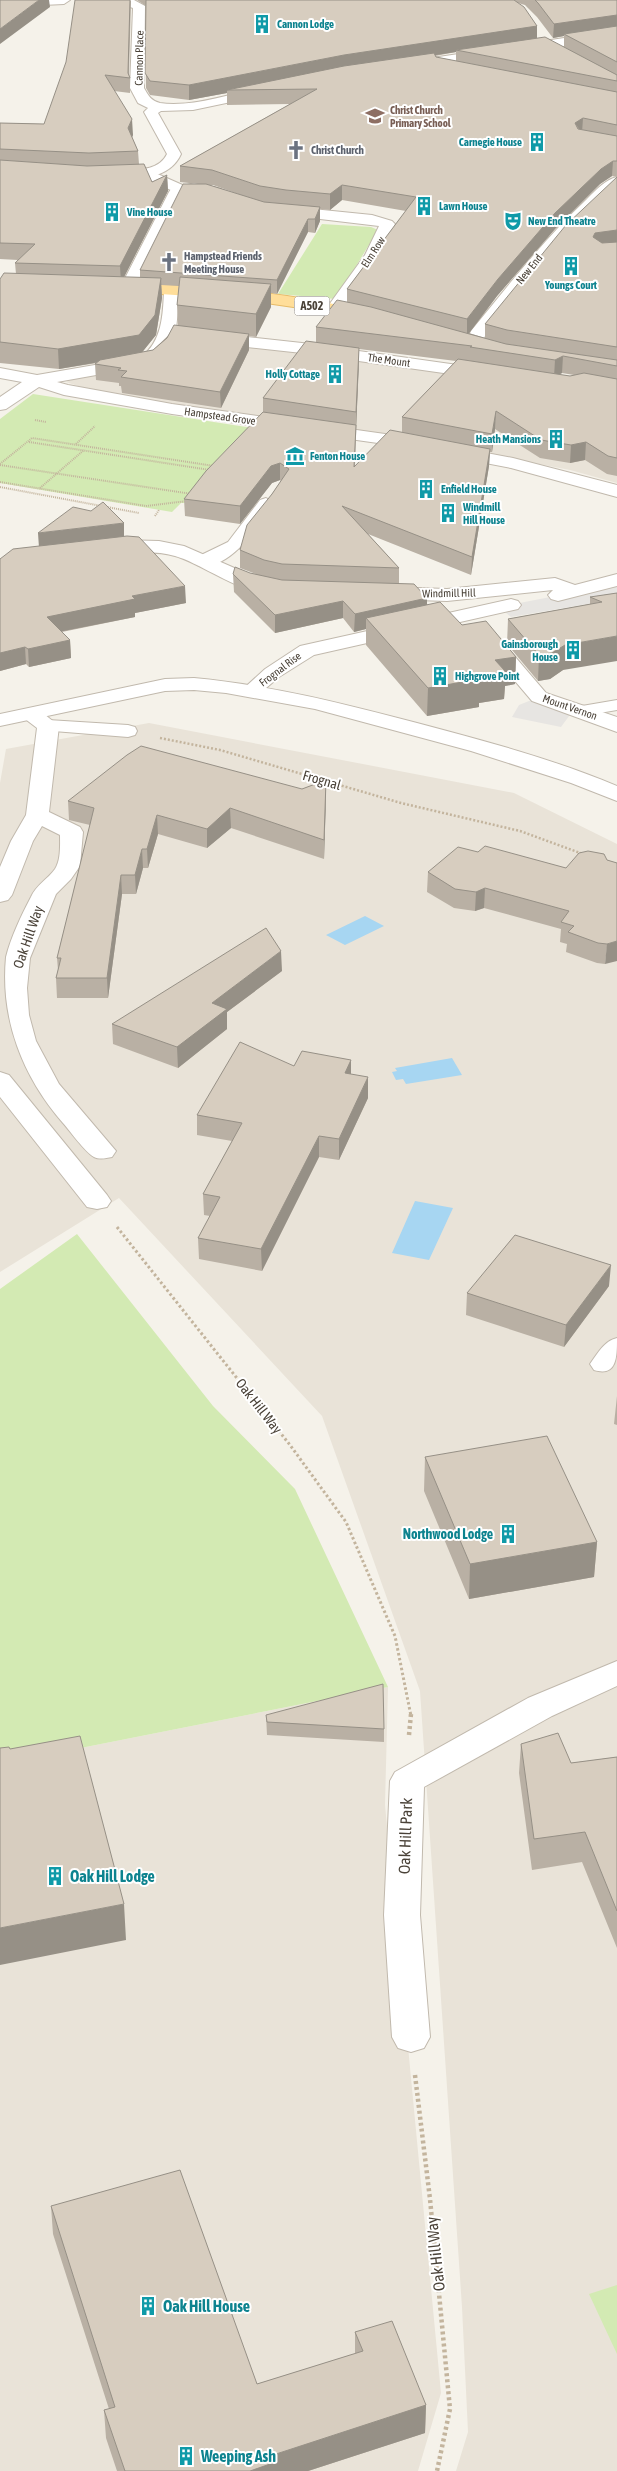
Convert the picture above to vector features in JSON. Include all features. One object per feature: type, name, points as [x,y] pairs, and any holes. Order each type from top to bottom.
[{"type":"main road","name":"A502","points":[[108,288],[246,297],[334,309],[383,320]]},
{"type":"main road","points":[[465,343],[490,350]]},
{"type":"street","points":[[0,3],[64,0]]},
{"type":"street","name":"Cannon Place","points":[[127,1],[139,6],[137,88],[142,100],[157,107]]},
{"type":"street","points":[[398,67],[422,64],[545,39],[617,34]]},
{"type":"street","points":[[545,39],[568,58]]},
{"type":"street","points":[[422,64],[461,71]]},
{"type":"street","points":[[90,173],[144,172],[162,169],[169,164],[174,154],[150,112],[157,107],[193,106],[276,88]]},
{"type":"street","points":[[144,172],[182,190]]},
{"type":"street","name":"New End","points":[[465,343],[477,335],[545,250],[595,198],[617,181]]},
{"type":"street","points":[[128,288],[176,192],[195,187],[212,190],[231,198]]},
{"type":"street","name":"Elm Row","points":[[271,210],[380,221],[387,224],[386,232],[334,309]]},
{"type":"street","points":[[0,405],[37,380],[157,358],[168,333],[172,291]]},
{"type":"street","name":"The Mount","points":[[168,333],[311,350],[503,377]]},
{"type":"street","name":"Hampstead Grove","points":[[0,373],[37,380],[64,390],[172,409],[392,440],[513,463],[617,490]]},
{"type":"street","points":[[98,547],[128,545],[184,552],[258,585],[292,590]]},
{"type":"street","name":"Frognal Rise","points":[[0,720],[40,720],[165,685],[194,684],[252,690],[272,672],[307,650],[576,592],[617,580]]},
{"type":"street","name":"Windmill Hill","points":[[369,592],[447,595],[555,584],[576,592]]},
{"type":"street","name":"Mount Vernon","points":[[468,614],[539,697],[582,711],[617,726]]},
{"type":"street","points":[[252,690],[316,702],[479,746],[579,778],[617,794]]},
{"type":"street","points":[[0,896],[22,841],[37,815],[40,720]]},
{"type":"street","name":"Oak Hill Way","points":[[37,815],[72,832],[67,867],[44,892],[17,959],[12,990],[13,1026],[33,1069],[60,1105],[103,1151]]},
{"type":"street","points":[[0,1080],[97,1201]]},
{"type":"street","name":"Oak Hill Park","points":[[411,2037],[402,1916],[407,1781],[540,1707],[617,1674]]},
{"type":"lane","points":[[203,562],[234,546],[279,487]]},
{"type":"lane","points":[[582,711],[617,705]]},
{"type":"lane","points":[[40,720],[128,731]]},
{"type":"path","points":[[76,444],[100,422]]},
{"type":"path","points":[[0,464],[32,438],[217,466]]},
{"type":"path","points":[[28,441],[218,471]]},
{"type":"path","points":[[40,489],[84,450]]},
{"type":"path","points":[[0,458],[6,459]]},
{"type":"path","points":[[0,464],[194,494],[186,502],[146,506],[0,482]]},
{"type":"path","points":[[0,487],[155,516],[191,537],[184,552]]},
{"type":"path","name":"Frognal","points":[[128,731],[220,750],[401,803],[520,831],[585,854],[586,862]]},
{"type":"path","name":"Oak Hill Way","points":[[97,1201],[290,1445],[346,1522],[394,1636],[410,1710],[407,1781]]},
{"type":"path","name":"Oak Hill Way","points":[[411,2037],[431,2208],[450,2408],[437,2471]]},
{"type":"shaded area","points":[[174,336],[617,397],[617,483],[570,470],[374,432],[156,404],[90,390],[66,382],[98,371],[152,364]]},
{"type":"shaded area","points":[[617,580],[617,599],[511,617],[499,607],[576,592]]},
{"type":"shaded area","points":[[539,697],[575,708],[561,727],[512,717],[519,705]]},
{"type":"shaded area","points":[[149,723],[514,793],[617,844],[617,2471],[456,2471],[468,2432],[462,2307],[420,1691],[322,1416],[119,1198],[0,1272],[0,783],[6,749]]},
{"type":"shaded area","points":[[388,1687],[385,1805],[441,2393],[418,2471],[0,2471],[0,1764]]},
{"type":"green space","points":[[322,224],[371,227],[378,230],[336,299],[278,294]]},
{"type":"green space","points":[[33,394],[278,432],[193,503],[181,503],[172,512],[0,483],[0,419]]},
{"type":"green space","points":[[77,1234],[213,1406],[295,1489],[388,1687],[0,1764],[0,1289]]},
{"type":"green space","points":[[617,2285],[617,2354],[589,2294]]},
{"type":"water","points":[[365,916],[384,926],[345,945],[326,935]]},
{"type":"water","points":[[452,1058],[462,1075],[406,1084],[403,1079],[396,1080],[392,1072],[397,1071],[395,1068]]},
{"type":"water","points":[[415,1201],[453,1208],[429,1260],[392,1253]]},
{"type":"building","points":[[0,0],[39,0],[0,29]]},
{"type":"building","points":[[75,0],[130,0],[128,73],[130,78],[105,75],[132,119],[128,128],[138,151],[89,153],[0,149],[0,123],[44,124],[66,62]]},
{"type":"building","points":[[146,0],[514,0],[524,7],[537,26],[344,55],[189,85],[150,81],[145,73]]},
{"type":"building","points":[[535,0],[617,0],[617,15],[554,24]]},
{"type":"building","points":[[617,26],[617,62],[564,34]]},
{"type":"building","points":[[545,37],[617,75],[617,81],[456,50]]},
{"type":"building","points":[[434,53],[436,57],[617,92],[617,125],[583,118],[575,123],[578,129],[617,136],[617,161],[613,161],[601,169],[555,213],[498,279],[467,319],[347,289],[416,197],[342,185],[330,194],[286,190],[260,186],[212,170],[180,166],[317,89],[227,90],[344,66]]},
{"type":"building","points":[[0,160],[87,166],[144,164],[152,182],[167,175],[120,266],[15,263],[35,244],[0,243]]},
{"type":"building","points":[[617,177],[617,230],[595,233],[593,237],[602,243],[617,242],[617,347],[507,330],[485,324],[566,225]]},
{"type":"building","points":[[183,184],[206,184],[264,202],[320,207],[315,219],[308,219],[277,280],[140,270]]},
{"type":"building","points":[[4,273],[161,278],[155,315],[139,335],[58,349],[0,342],[0,279]]},
{"type":"building","points":[[180,277],[271,284],[256,314],[177,305]]},
{"type":"building","points":[[337,300],[371,307],[506,344],[617,360],[617,366],[563,356],[555,360],[470,347],[472,346],[316,327]]},
{"type":"building","points":[[174,325],[249,334],[220,392],[121,377],[127,371],[118,370],[121,368],[95,364],[100,360],[153,350],[167,338]]},
{"type":"building","points":[[306,341],[359,348],[356,412],[263,398]]},
{"type":"building","points":[[458,359],[570,376],[584,373],[617,379],[617,458],[608,456],[586,442],[571,445],[541,440],[496,411],[492,434],[402,417]]},
{"type":"building","points":[[263,412],[356,425],[354,467],[390,430],[490,449],[472,557],[342,506],[399,568],[282,564],[264,560],[240,550],[247,525],[289,469],[280,463],[271,466],[240,506],[184,499],[206,471]]},
{"type":"building","points":[[103,502],[124,523],[38,533],[73,507],[91,511]]},
{"type":"building","points":[[127,536],[139,537],[185,586],[132,596],[135,599],[47,617],[70,640],[0,653],[0,559],[13,549]]},
{"type":"building","points":[[235,567],[250,573],[282,580],[414,584],[427,598],[355,614],[343,601],[275,615],[233,574]]},
{"type":"building","points":[[617,593],[617,636],[565,645],[552,653],[539,655],[508,619],[602,602],[590,597]]},
{"type":"building","points":[[440,602],[462,625],[486,621],[516,657],[495,660],[505,671],[477,676],[480,679],[428,688],[366,618]]},
{"type":"building","points":[[141,746],[302,789],[326,780],[324,840],[230,808],[207,829],[157,815],[147,849],[142,849],[135,875],[121,875],[107,978],[56,978],[61,958],[57,958],[94,808],[68,801]]},
{"type":"building","points":[[485,846],[566,868],[579,853],[588,851],[604,854],[607,860],[617,863],[617,941],[607,944],[598,943],[568,932],[574,926],[561,922],[569,911],[485,888],[476,892],[455,889],[428,872],[458,847],[478,852]]},
{"type":"building","points":[[266,928],[281,951],[212,1003],[227,1009],[177,1047],[112,1024]]},
{"type":"building","points":[[240,1042],[294,1066],[302,1051],[351,1060],[345,1073],[368,1077],[339,1139],[319,1136],[261,1249],[198,1238],[220,1197],[203,1194],[242,1123],[197,1115]]},
{"type":"building","points":[[515,1235],[611,1265],[566,1325],[467,1293]]},
{"type":"building","name":"Northwood Lodge","points":[[547,1436],[597,1542],[470,1564],[425,1457]]},
{"type":"building","points":[[383,1684],[384,1729],[267,1722],[266,1715]]},
{"type":"building","points":[[558,1733],[571,1763],[617,1757],[617,1911],[585,1832],[534,1839],[521,1744]]},
{"type":"building","name":"Oak Hill Lodge","points":[[80,1736],[124,1904],[0,1928],[0,1748],[9,1747],[10,1749]]},
{"type":"building","points":[[180,2170],[257,2384],[363,2351],[355,2332],[392,2321],[426,2405],[270,2456],[273,2463],[250,2471],[125,2471],[104,2410],[115,2407],[51,2206]]},
{"type":"place","name":"Cannon Lodge","points":[[262,24]]},
{"type":"place","name":"Christ Church Primary School","points":[[375,116]]},
{"type":"place","name":"Carnegie House","points":[[537,142]]},
{"type":"place","name":"Christ Church","points":[[296,150]]},
{"type":"place","name":"Lawn House","points":[[424,206]]},
{"type":"place","name":"Vine House","points":[[112,212]]},
{"type":"place","name":"New End Theatre","points":[[513,221]]},
{"type":"place","name":"Hampstead Friends Meeting House","points":[[169,262]]},
{"type":"place","name":"Youngs Court","points":[[571,266]]},
{"type":"place","name":"Holly Cottage","points":[[335,374]]},
{"type":"place","name":"Heath Mansions","points":[[556,439]]},
{"type":"place","name":"Fenton House","points":[[295,456]]},
{"type":"place","name":"Enfield House","points":[[426,489]]},
{"type":"place","name":"Windmill Hill House","points":[[448,513]]},
{"type":"place","name":"Gainsborough House","points":[[573,650]]},
{"type":"place","name":"Highgrove Point","points":[[440,676]]},
{"type":"place","name":"Northwood Lodge","points":[[508,1534]]},
{"type":"place","name":"Oak Hill Lodge","points":[[55,1876]]},
{"type":"place","name":"Oak Hill House","points":[[148,2306]]},
{"type":"place","name":"Weeping Ash","points":[[186,2456]]}]
